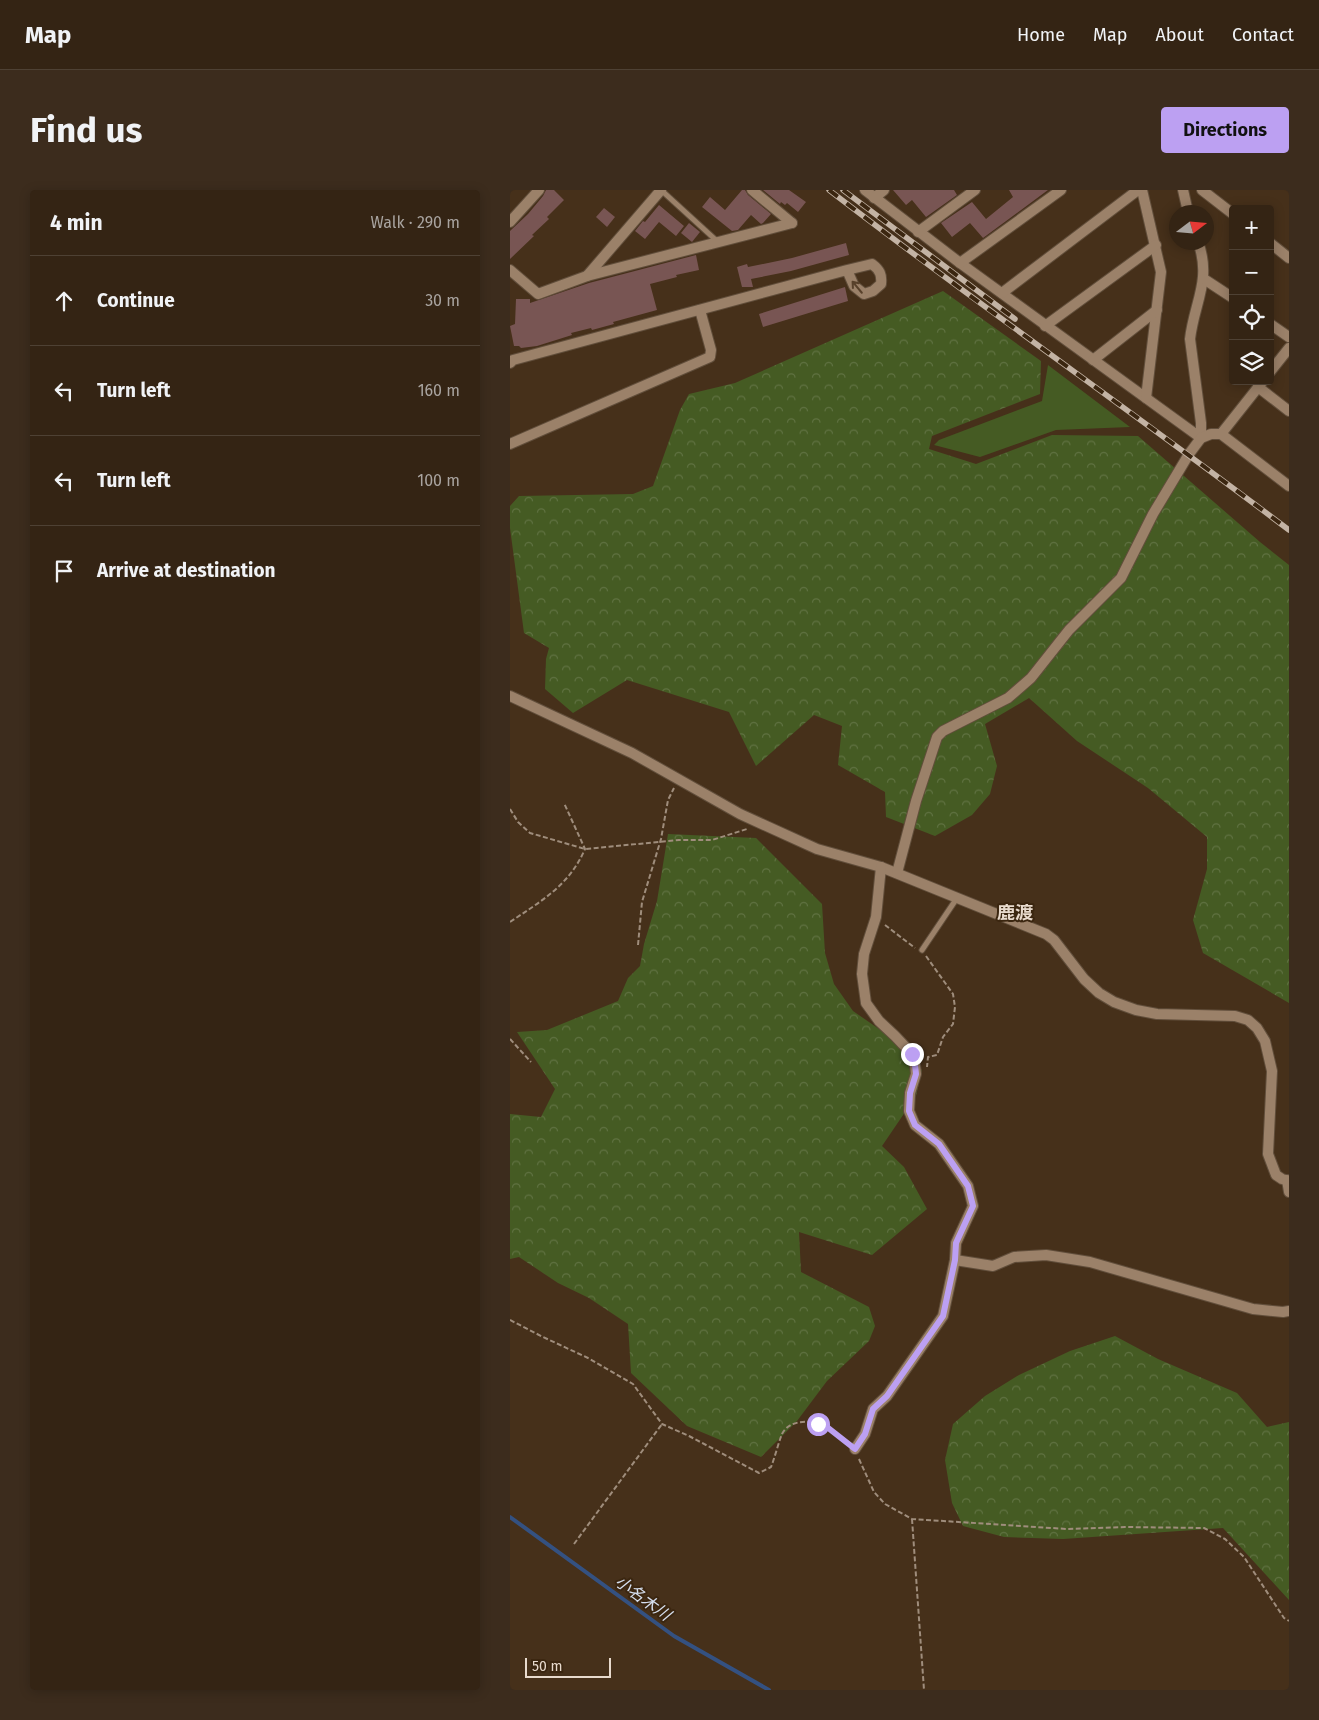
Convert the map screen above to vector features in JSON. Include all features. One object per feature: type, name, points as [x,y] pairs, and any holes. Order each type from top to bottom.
[{"type":"street","points":[[510,222],[539,190]]},
{"type":"street","points":[[587,276],[661,190]]},
{"type":"street","points":[[510,270],[538,294],[587,276],[792,223],[752,190]]},
{"type":"street","points":[[864,190],[1045,326],[1201,438]]},
{"type":"street","points":[[874,198],[884,190]]},
{"type":"street","points":[[918,232],[975,190]]},
{"type":"street","points":[[960,263],[1061,190]]},
{"type":"street","points":[[1002,293],[1138,190]]},
{"type":"street","points":[[1142,190],[1161,272],[1146,398]]},
{"type":"street","points":[[1183,190],[1186,205]]},
{"type":"street","points":[[1202,190],[1229,211]]},
{"type":"street","points":[[1045,326],[1156,245]]},
{"type":"street","points":[[1274,246],[1289,258]]},
{"type":"street","points":[[1201,250],[1204,257],[1204,279],[1191,328],[1190,340],[1201,423],[1201,438]]},
{"type":"street","points":[[510,363],[513,360],[847,270]]},
{"type":"street","points":[[1204,279],[1229,295]]},
{"type":"street","points":[[510,444],[710,357],[711,350],[700,310]]},
{"type":"street","points":[[1093,360],[1157,310]]},
{"type":"street","points":[[1274,327],[1289,337]]},
{"type":"street","points":[[1274,367],[1289,348]]},
{"type":"street","points":[[1221,434],[1259,385]]},
{"type":"street","points":[[1261,385],[1289,411]]},
{"type":"street","points":[[897,873],[916,801],[936,737],[942,731],[1008,698],[1021,688],[1069,630],[1121,578],[1153,514],[1189,454],[1201,438],[1211,434],[1221,434],[1289,486]]},
{"type":"street","points":[[510,696],[632,753],[740,814],[817,849],[897,873],[1050,937],[1084,979],[1114,1002],[1136,1010],[1157,1014],[1235,1016],[1248,1020],[1257,1028],[1265,1041],[1272,1071],[1268,1154],[1276,1175],[1288,1180],[1289,1192]]},
{"type":"street","points":[[855,1449],[865,1434],[873,1409],[887,1396],[943,1316],[955,1260],[956,1243],[973,1206],[968,1186],[939,1144],[915,1125],[909,1111],[910,1093],[916,1074],[914,1056],[879,1021],[866,1003],[862,974],[864,954],[876,917],[881,867]]},
{"type":"street","points":[[955,1260],[994,1266],[1014,1257],[1046,1256],[1090,1262],[1253,1309],[1289,1311]]},
{"type":"lane","points":[[661,190],[719,242]]},
{"type":"lane","points":[[922,950],[957,898]]},
{"type":"path","points":[[638,945],[642,902],[661,839],[668,800],[675,786],[681,781]]},
{"type":"path","points":[[510,922],[554,893],[580,861],[584,849],[564,803]]},
{"type":"path","points":[[510,809],[518,822],[530,833],[584,849],[678,840],[712,840],[763,824]]},
{"type":"path","points":[[876,917],[907,944],[922,950],[953,994],[955,1007],[952,1024],[943,1037],[936,1055],[928,1057],[927,1066],[924,1068]]},
{"type":"path","points":[[510,1039],[531,1062]]},
{"type":"path","points":[[510,1320],[588,1358],[633,1384],[662,1424],[759,1473],[771,1467],[783,1433],[790,1425],[805,1422],[827,1427],[855,1449],[874,1492],[885,1504],[912,1519],[1067,1529],[1125,1527],[1204,1528],[1225,1539],[1244,1557],[1284,1618],[1289,1621]]},
{"type":"path","points":[[574,1544],[662,1424]]},
{"type":"path","points":[[912,1519],[924,1690]]},
{"type":"green space","points":[[943,291],[1041,361],[1040,394],[932,436],[929,449],[976,464],[1052,435],[1138,436],[1289,565],[1289,1003],[1203,953],[1193,920],[1207,869],[1207,837],[1148,788],[1077,741],[1029,698],[985,724],[997,766],[990,794],[972,815],[935,836],[886,817],[885,792],[838,765],[842,726],[814,715],[756,766],[729,712],[627,680],[573,713],[545,689],[546,659],[549,648],[524,633],[510,528],[510,506],[519,496],[633,494],[653,486],[680,410],[689,394],[735,383]]},
{"type":"green space","points":[[1048,365],[1130,427],[1056,430],[980,457],[934,445],[939,440],[1042,401]]},
{"type":"green space","points":[[668,834],[756,838],[822,904],[825,953],[834,984],[853,1011],[895,1040],[922,1070],[916,1096],[882,1146],[904,1167],[927,1209],[872,1255],[799,1232],[801,1272],[869,1307],[875,1326],[869,1341],[827,1381],[797,1421],[761,1457],[687,1426],[631,1373],[628,1324],[589,1298],[558,1283],[519,1257],[510,1259],[510,1114],[541,1117],[555,1089],[517,1032],[547,1030],[618,1001],[628,978],[640,966],[644,944],[657,901]]},
{"type":"green space","points":[[1115,1336],[1158,1359],[1237,1393],[1267,1427],[1289,1422],[1289,1600],[1223,1528],[1063,1539],[1004,1537],[963,1526],[952,1503],[945,1460],[953,1424],[985,1396],[1019,1375],[1070,1351]]},
{"type":"building","points":[[546,190],[554,190],[564,200],[547,217],[549,219],[532,235],[534,236],[510,259],[510,231],[528,214]]},
{"type":"building","points":[[742,190],[745,190],[748,195],[771,214],[763,223],[761,224],[751,215],[738,230],[732,231],[702,207],[710,197],[725,210]]},
{"type":"building","points":[[763,190],[789,190],[806,202],[798,212],[787,203],[785,205],[781,202],[780,204]]},
{"type":"building","points":[[893,190],[954,190],[957,195],[926,217],[912,200],[906,205]]},
{"type":"building","points":[[1009,190],[1048,190],[983,238],[970,223],[952,237],[941,223],[972,202],[986,219],[1013,197]]},
{"type":"building","points":[[659,205],[684,226],[676,236],[659,222],[645,239],[635,231]]},
{"type":"building","points":[[604,208],[615,217],[607,227],[596,217]]},
{"type":"building","points":[[689,223],[700,232],[692,242],[681,233]]},
{"type":"building","points":[[846,243],[849,255],[791,271],[751,279],[753,287],[742,287],[737,267],[747,264],[748,267],[792,258]]},
{"type":"building","points":[[696,255],[699,270],[676,275],[677,277],[650,284],[657,310],[592,330],[591,328],[571,333],[572,335],[537,346],[521,348],[514,346],[510,326],[515,324],[516,299],[530,299],[530,303],[589,283]]},
{"type":"building","points":[[845,287],[848,301],[763,327],[759,314]]},
{"type":"waterway","name":"小名木川","points":[[510,1517],[674,1636],[769,1690]]},
{"type":"railway","points":[[829,190],[1289,530]]},
{"type":"railway","points":[[843,190],[1015,319]]},
{"type":"district","name":"鹿渡","points":[[1015,913]]},
{"type":"route","points":[[818,1424],[836,1433],[855,1449],[865,1434],[873,1409],[887,1396],[943,1316],[955,1260],[956,1243],[967,1223],[973,1206],[968,1186],[939,1144],[915,1125],[909,1111],[910,1093],[916,1074],[914,1056],[912,1054]]}]
